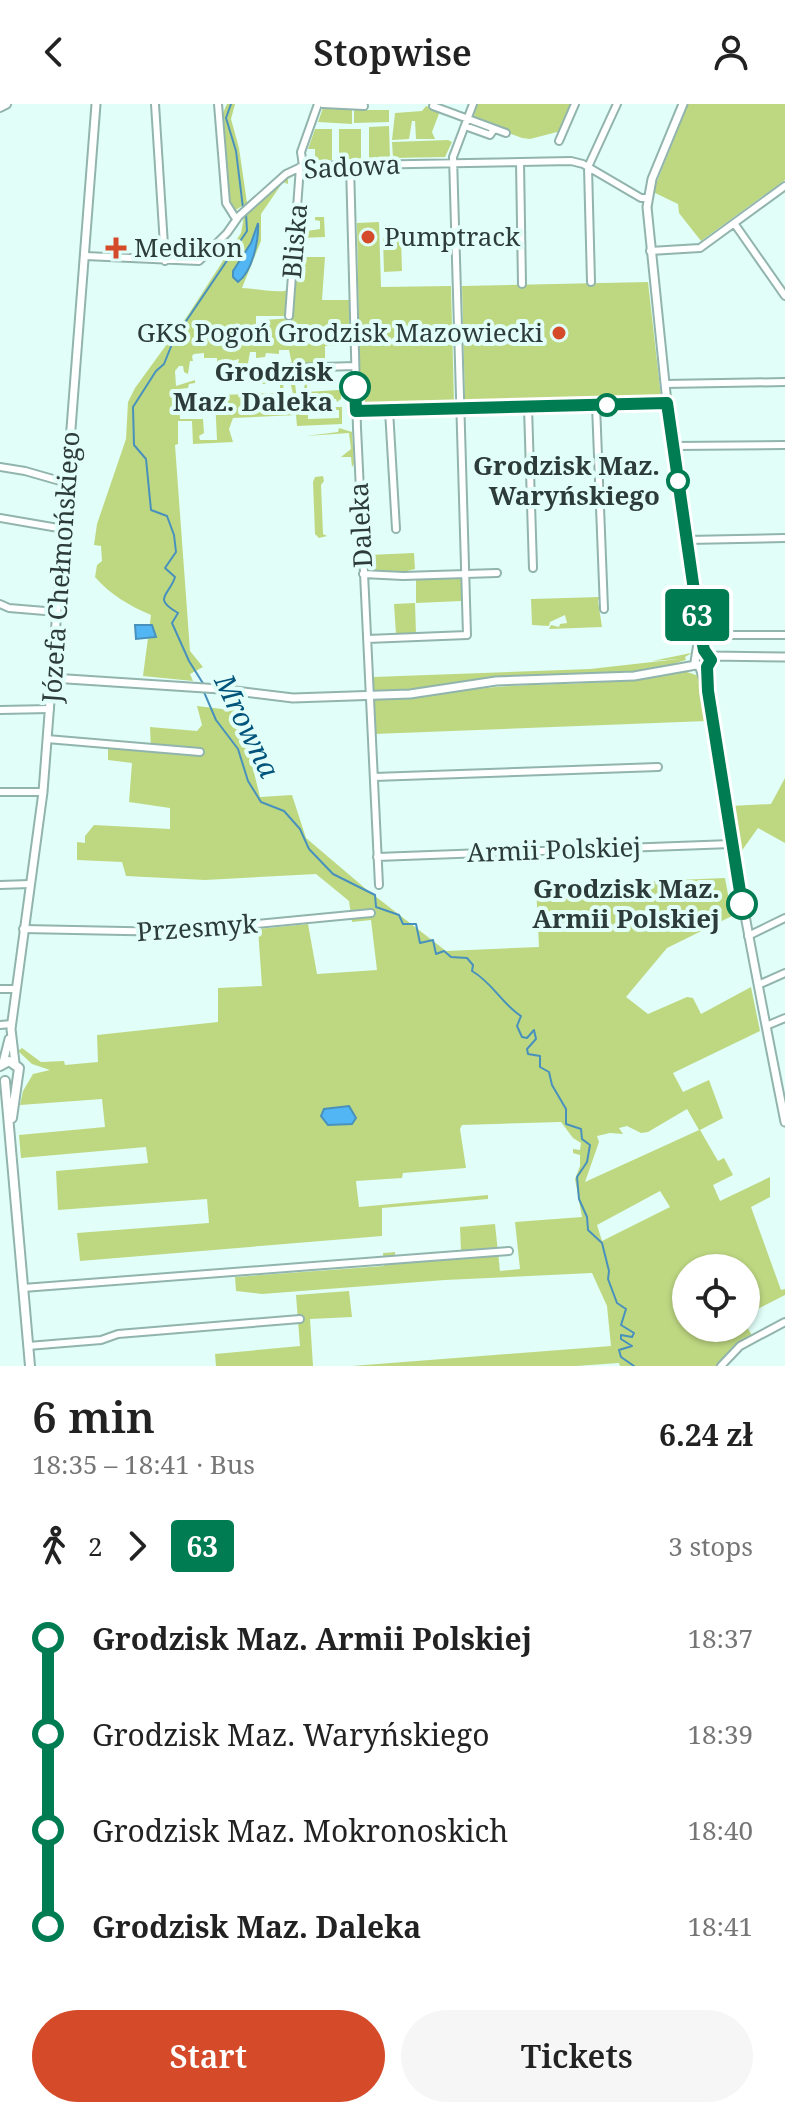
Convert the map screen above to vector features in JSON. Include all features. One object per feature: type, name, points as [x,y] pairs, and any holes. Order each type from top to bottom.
[{"type":"main road","points":[[0,107],[6,104]]},
{"type":"main road","points":[[1,1064],[15,1063],[19,1071],[11,1142]]},
{"type":"main road","points":[[17,1078],[12,1082],[1,1080],[11,1142],[30,1366]]},
{"type":"street","name":"Józefa Chełmońskiego","points":[[1,1064],[12,1027],[43,792],[96,104]]},
{"type":"street","points":[[155,104],[165,261]]},
{"type":"street","points":[[218,104],[226,203],[236,219]]},
{"type":"street","points":[[321,104],[364,106]]},
{"type":"street","name":"Bliska","points":[[289,316],[301,155],[321,104]]},
{"type":"street","points":[[367,639],[467,635],[454,163],[473,104]]},
{"type":"street","points":[[559,141],[575,104]]},
{"type":"street","points":[[591,282],[588,167],[617,104]]},
{"type":"street","points":[[683,104],[647,198],[650,251],[667,403],[731,844],[785,1122]]},
{"type":"street","points":[[433,106],[490,135],[494,129],[506,133]]},
{"type":"street","name":"Sadowa","points":[[85,256],[191,262],[202,259],[236,219],[286,174],[301,166],[571,161],[588,167],[641,198],[647,198]]},
{"type":"street","points":[[520,162],[522,284]]},
{"type":"street","name":"Daleka","points":[[350,165],[356,411],[379,885]]},
{"type":"street","points":[[650,251],[698,249],[785,186]]},
{"type":"street","points":[[734,223],[785,296]]},
{"type":"street","points":[[278,372],[287,368],[355,366]]},
{"type":"street","points":[[665,384],[785,382]]},
{"type":"street","points":[[356,411],[667,403]]},
{"type":"street","points":[[596,405],[604,609]]},
{"type":"street","points":[[528,407],[533,568]]},
{"type":"street","points":[[389,410],[396,529]]},
{"type":"street","points":[[673,446],[785,445]]},
{"type":"street","points":[[0,467],[67,483]]},
{"type":"street","points":[[0,518],[64,529]]},
{"type":"street","points":[[687,540],[785,538]]},
{"type":"street","points":[[363,574],[497,573]]},
{"type":"street","points":[[0,604],[9,608],[57,612]]},
{"type":"street","points":[[700,635],[785,635]]},
{"type":"street","points":[[52,678],[211,688],[282,698],[410,694],[496,681],[634,676],[703,660],[785,657]]},
{"type":"street","points":[[0,710],[50,709]]},
{"type":"street","points":[[47,739],[200,752]]},
{"type":"street","points":[[374,777],[658,767]]},
{"type":"street","points":[[0,792],[43,792]]},
{"type":"street","name":"Armii Polskiej","points":[[377,857],[731,844]]},
{"type":"street","points":[[0,885],[30,884]]},
{"type":"street","name":"Przesmyk","points":[[23,929],[175,932],[371,913]]},
{"type":"street","points":[[748,936],[785,918]]},
{"type":"street","points":[[758,985],[785,973]]},
{"type":"street","points":[[0,989],[16,989]]},
{"type":"street","points":[[766,1026],[785,1018]]},
{"type":"street","points":[[0,1025],[12,1027]]},
{"type":"street","name":"Józefa Chełmońskiego","points":[[12,1027],[15,1063]]},
{"type":"street","points":[[23,1288],[509,1251]]},
{"type":"street","points":[[28,1346],[101,1340],[118,1334],[300,1319]]},
{"type":"street","points":[[721,1366],[740,1346],[785,1322]]},
{"type":"green space","points":[[227,104],[235,104],[231,119],[239,148],[247,203],[234,211],[227,201],[222,115]]},
{"type":"green space","points":[[477,104],[573,104],[561,131],[530,139],[473,120]]},
{"type":"green space","points":[[688,104],[785,104],[785,180],[701,241],[679,213],[678,204],[653,192],[653,223],[652,194]]},
{"type":"green space","points":[[426,106],[440,111],[432,132],[435,139],[416,139],[415,121],[412,121],[409,139],[392,140],[395,113],[422,111]]},
{"type":"green space","points":[[361,107],[363,110],[389,110],[389,122],[354,123],[354,108]]},
{"type":"green space","points":[[323,108],[352,108],[352,124],[318,122]]},
{"type":"green space","points":[[389,126],[390,158],[369,158],[369,127]]},
{"type":"green space","points":[[315,129],[332,129],[332,160],[315,160],[315,149],[308,149]]},
{"type":"green space","points":[[339,129],[361,129],[361,159],[339,159]]},
{"type":"green space","points":[[392,142],[452,142],[445,157],[393,158]]},
{"type":"green space","points":[[293,172],[295,175],[288,179],[288,184],[283,182],[261,214],[261,241],[242,288],[285,291],[289,287],[288,312],[284,316],[256,316],[256,324],[260,325],[264,320],[292,318],[297,257],[325,257],[322,300],[349,300],[349,345],[325,346],[325,363],[292,364],[289,350],[279,350],[279,354],[266,353],[265,357],[256,358],[256,352],[250,352],[247,369],[237,369],[239,359],[228,362],[227,366],[217,367],[217,358],[204,358],[204,353],[194,354],[188,374],[183,366],[175,371],[176,386],[195,380],[188,388],[179,389],[180,419],[203,419],[204,433],[199,436],[200,440],[217,440],[215,399],[220,399],[220,395],[280,395],[280,383],[263,384],[259,380],[283,381],[284,397],[281,400],[290,401],[293,394],[289,377],[294,376],[298,407],[308,408],[308,419],[339,418],[339,410],[335,407],[342,407],[342,424],[297,426],[296,415],[233,418],[229,429],[233,442],[193,444],[192,421],[178,421],[178,444],[175,445],[190,651],[203,667],[190,674],[193,681],[143,676],[151,615],[120,599],[95,577],[97,565],[102,561],[101,546],[94,545],[97,524],[126,439],[128,402],[241,233],[244,216]]},
{"type":"green space","points":[[315,217],[324,217],[325,237],[298,238],[299,227],[307,231],[320,229],[320,221]]},
{"type":"green space","points":[[379,222],[381,287],[451,286],[454,402],[364,404],[360,400],[357,223]]},
{"type":"green space","points":[[401,237],[402,271],[384,272],[383,238]]},
{"type":"green space","name":"GKS Pogoń Grodzisk Mazowiecki","points":[[648,282],[659,399],[465,401],[462,286]]},
{"type":"green space","points":[[305,381],[311,381],[307,392],[338,390],[341,391],[341,399],[337,402],[336,399],[303,400]]},
{"type":"green space","points":[[339,428],[352,432],[352,467],[351,457],[341,457],[351,449],[349,433],[306,436],[338,432]]},
{"type":"green space","points":[[323,476],[323,534],[327,536],[319,538],[315,534],[313,482],[315,477]]},
{"type":"green space","points":[[414,553],[415,569],[396,574],[369,573],[368,555]]},
{"type":"green space","points":[[459,576],[463,580],[464,621],[462,601],[416,603],[416,578]]},
{"type":"green space","points":[[600,597],[602,627],[549,629],[551,625],[559,627],[567,623],[565,615],[550,622],[549,626],[532,625],[531,599]]},
{"type":"green space","points":[[415,603],[416,633],[396,634],[394,604]]},
{"type":"green space","points":[[693,641],[695,651],[685,657],[686,660],[649,671],[405,692],[378,692],[373,689],[373,677],[590,669],[679,659],[652,661],[691,653]]},
{"type":"green space","points":[[684,671],[699,676],[707,721],[374,734],[374,699],[496,687],[614,681]]},
{"type":"green space","points":[[197,706],[239,711],[260,797],[292,795],[306,838],[446,951],[539,947],[536,886],[725,878],[732,916],[667,948],[626,997],[648,1014],[687,997],[693,998],[701,1014],[751,987],[760,1031],[673,1073],[683,1092],[709,1080],[723,1118],[700,1130],[718,1161],[724,1158],[733,1175],[713,1185],[720,1201],[770,1177],[770,1197],[751,1207],[785,1295],[760,1308],[760,1254],[672,1254],[672,1342],[742,1342],[734,1346],[716,1366],[620,1366],[619,1363],[576,1366],[352,1366],[611,1346],[607,1306],[592,1273],[262,1294],[236,1291],[235,1277],[384,1266],[383,1253],[395,1252],[395,1256],[461,1251],[460,1227],[495,1224],[500,1271],[520,1269],[515,1222],[582,1217],[575,1179],[580,1155],[573,1153],[573,1149],[580,1150],[581,1143],[561,1122],[462,1125],[466,1168],[403,1173],[402,1178],[356,1181],[359,1207],[488,1195],[488,1199],[382,1208],[382,1236],[80,1261],[77,1233],[209,1223],[207,1199],[58,1210],[56,1171],[148,1163],[146,1147],[21,1158],[19,1135],[105,1127],[102,1099],[20,1105],[23,1091],[33,1074],[50,1070],[32,1064],[18,1051],[22,1048],[41,1062],[64,1061],[65,1065],[98,1062],[97,1035],[218,1022],[218,988],[262,986],[258,929],[308,924],[317,974],[377,970],[371,920],[352,922],[349,901],[316,874],[205,880],[126,876],[122,862],[77,860],[77,842],[85,843],[85,836],[94,825],[170,829],[170,808],[129,802],[132,763],[108,760],[108,748],[151,750],[150,727],[197,731],[202,725]],"holes":[[[687,1109],[699,1130],[585,1182],[599,1142],[597,1136],[623,1134],[619,1128],[627,1126],[641,1133],[648,1132]],[[660,1191],[670,1207],[602,1241],[597,1225]]]},
{"type":"green space","points":[[785,778],[785,843],[758,828],[738,856],[730,806],[771,804]]},
{"type":"green space","points":[[349,1291],[352,1317],[310,1319],[313,1366],[216,1366],[215,1354],[300,1346],[296,1295]]},
{"type":"water","points":[[258,223],[254,256],[238,282],[233,277],[233,271],[251,243]]},
{"type":"water","points":[[135,625],[152,625],[156,637],[136,639]]},
{"type":"water","points":[[349,1106],[356,1118],[352,1124],[328,1125],[321,1116],[324,1109]]},
{"type":"waterway","name":"Mrowna","points":[[231,104],[226,118],[236,151],[243,208]]},
{"type":"waterway","name":"Mrowna","points":[[204,685],[172,623],[178,613],[164,600],[175,577],[165,568],[176,552],[174,535],[167,516],[151,510],[146,459],[134,445],[133,407],[164,364],[174,339],[247,231],[246,213]]},
{"type":"waterway","name":"Mrowna","points":[[204,692],[216,720],[238,749],[248,781],[261,802],[284,811],[300,829],[309,849],[333,874],[375,895],[376,907],[399,915],[403,924],[416,924],[420,943],[433,940],[436,954],[444,951],[451,957],[467,958],[473,965],[472,971],[521,1016],[517,1026],[522,1037],[527,1038],[534,1030],[536,1039],[527,1049],[528,1054],[540,1056],[540,1067],[549,1072],[552,1085],[566,1109],[566,1124],[581,1129],[582,1139],[590,1145],[587,1162],[577,1177],[579,1199],[587,1217],[588,1230],[602,1243],[608,1279],[617,1303],[626,1309],[621,1325],[634,1333],[632,1337],[621,1335],[621,1339],[632,1346],[619,1350],[621,1357],[634,1366]]},
{"type":"bus line","name":"63","points":[[355,387],[356,411],[667,403],[699,625],[704,650],[711,660],[707,667],[708,691],[742,904]]},
{"type":"place","name":"Pumptrack","points":[[368,237]]},
{"type":"place","name":"Medikon","points":[[116,248]]},
{"type":"place","name":"GKS Pogoń Grodzisk Mazowiecki","points":[[559,333]]},
{"type":"place","name":"Grodzisk Maz. Daleka","points":[[355,387]]},
{"type":"place","name":"Grodzisk Maz. Waryńskiego","points":[[678,481]]},
{"type":"place","name":"Grodzisk Maz. Armii Polskiej","points":[[742,904]]}]
